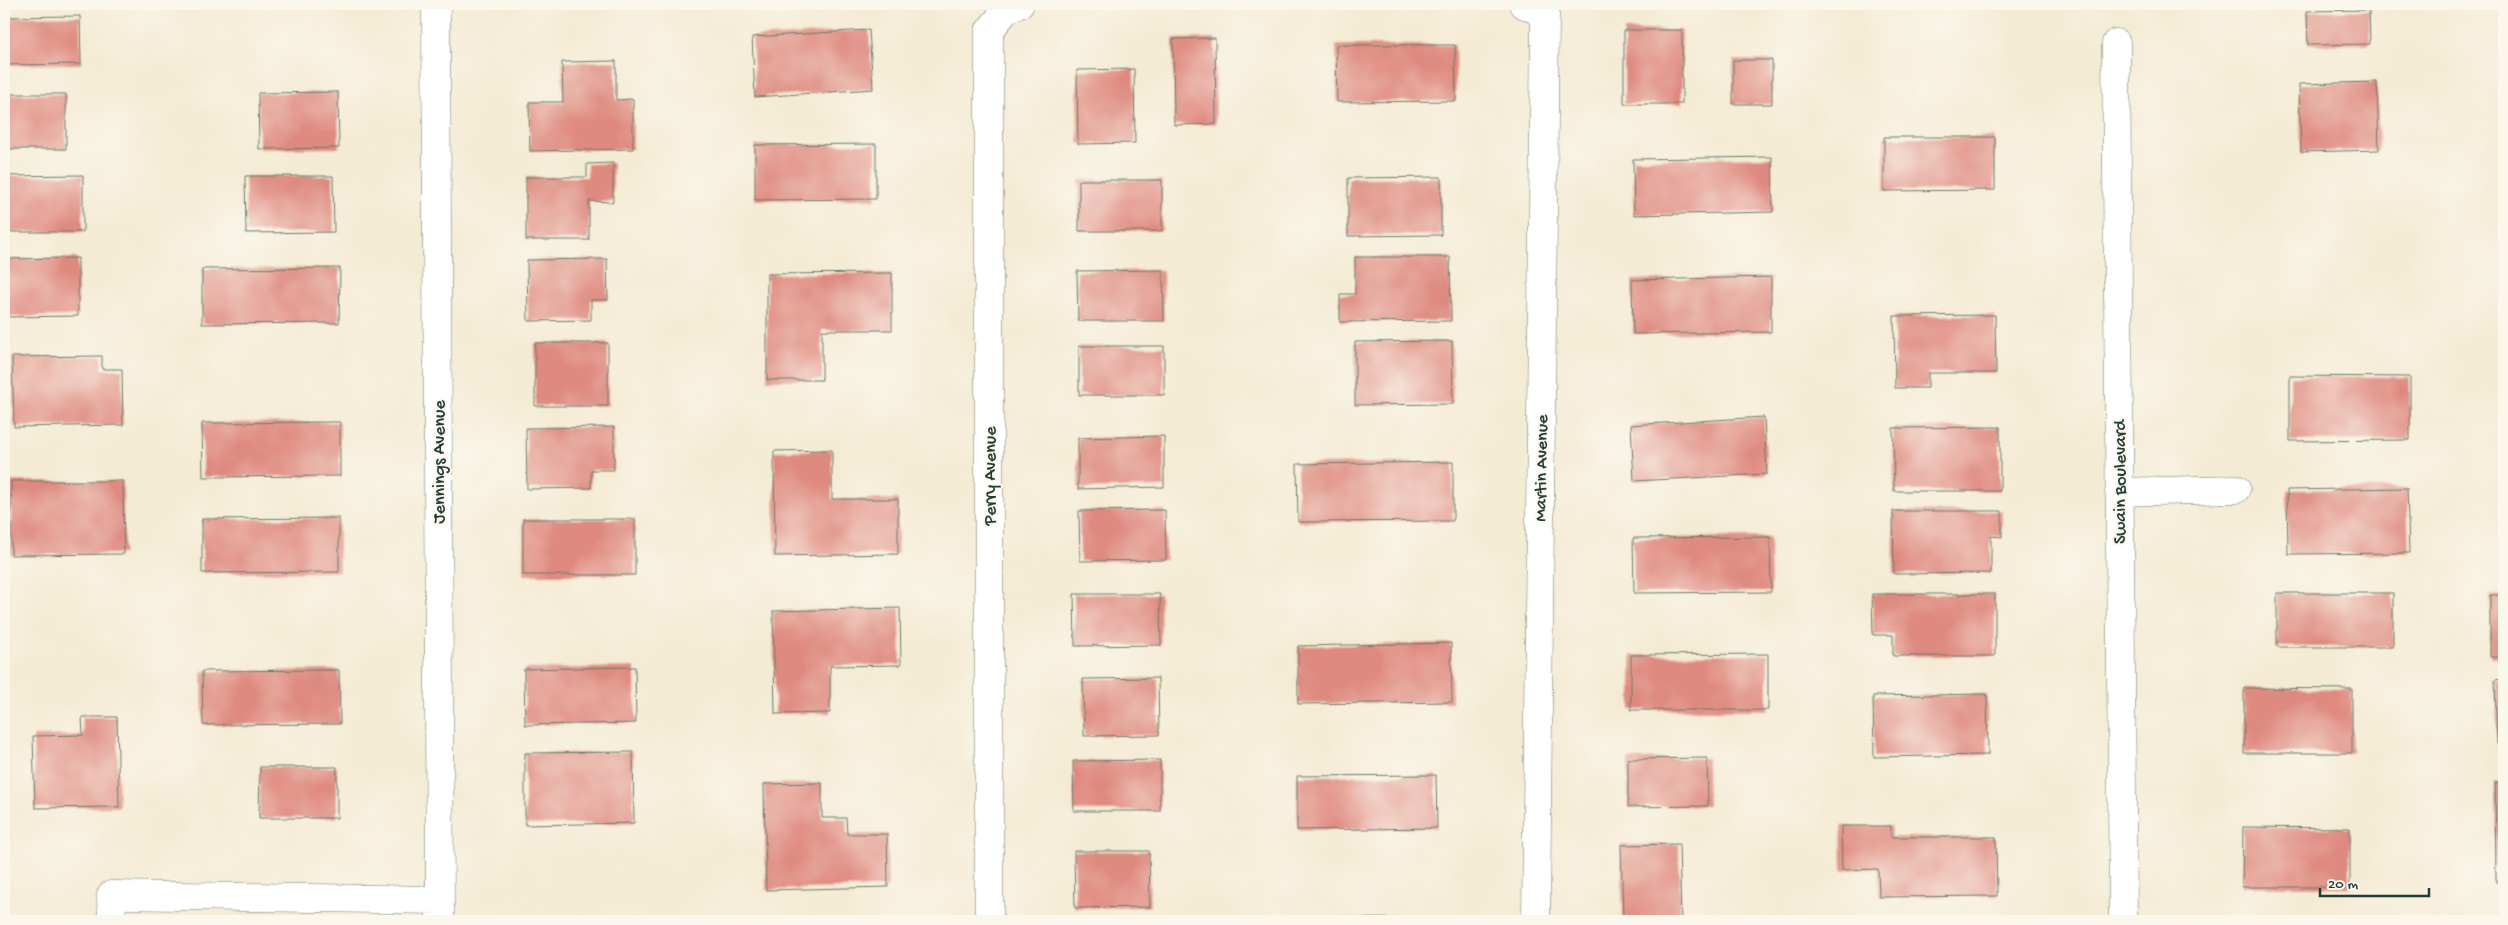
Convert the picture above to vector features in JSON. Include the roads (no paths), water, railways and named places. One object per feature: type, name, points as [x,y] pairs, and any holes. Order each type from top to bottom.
[{"type":"street","name":"Jennings Avenue","points":[[436,4],[440,911]]},
{"type":"street","name":"Perry Avenue","points":[[988,921],[989,31],[1007,9],[1020,4]]},
{"type":"street","name":"Martin Avenue","points":[[1534,9],[1536,921]]},
{"type":"street","name":"Swain Boulevard","points":[[2116,43],[2123,921]]},
{"type":"street","points":[[2119,492],[2236,489]]},
{"type":"street","points":[[112,921],[111,895],[341,910],[440,911]]}]
